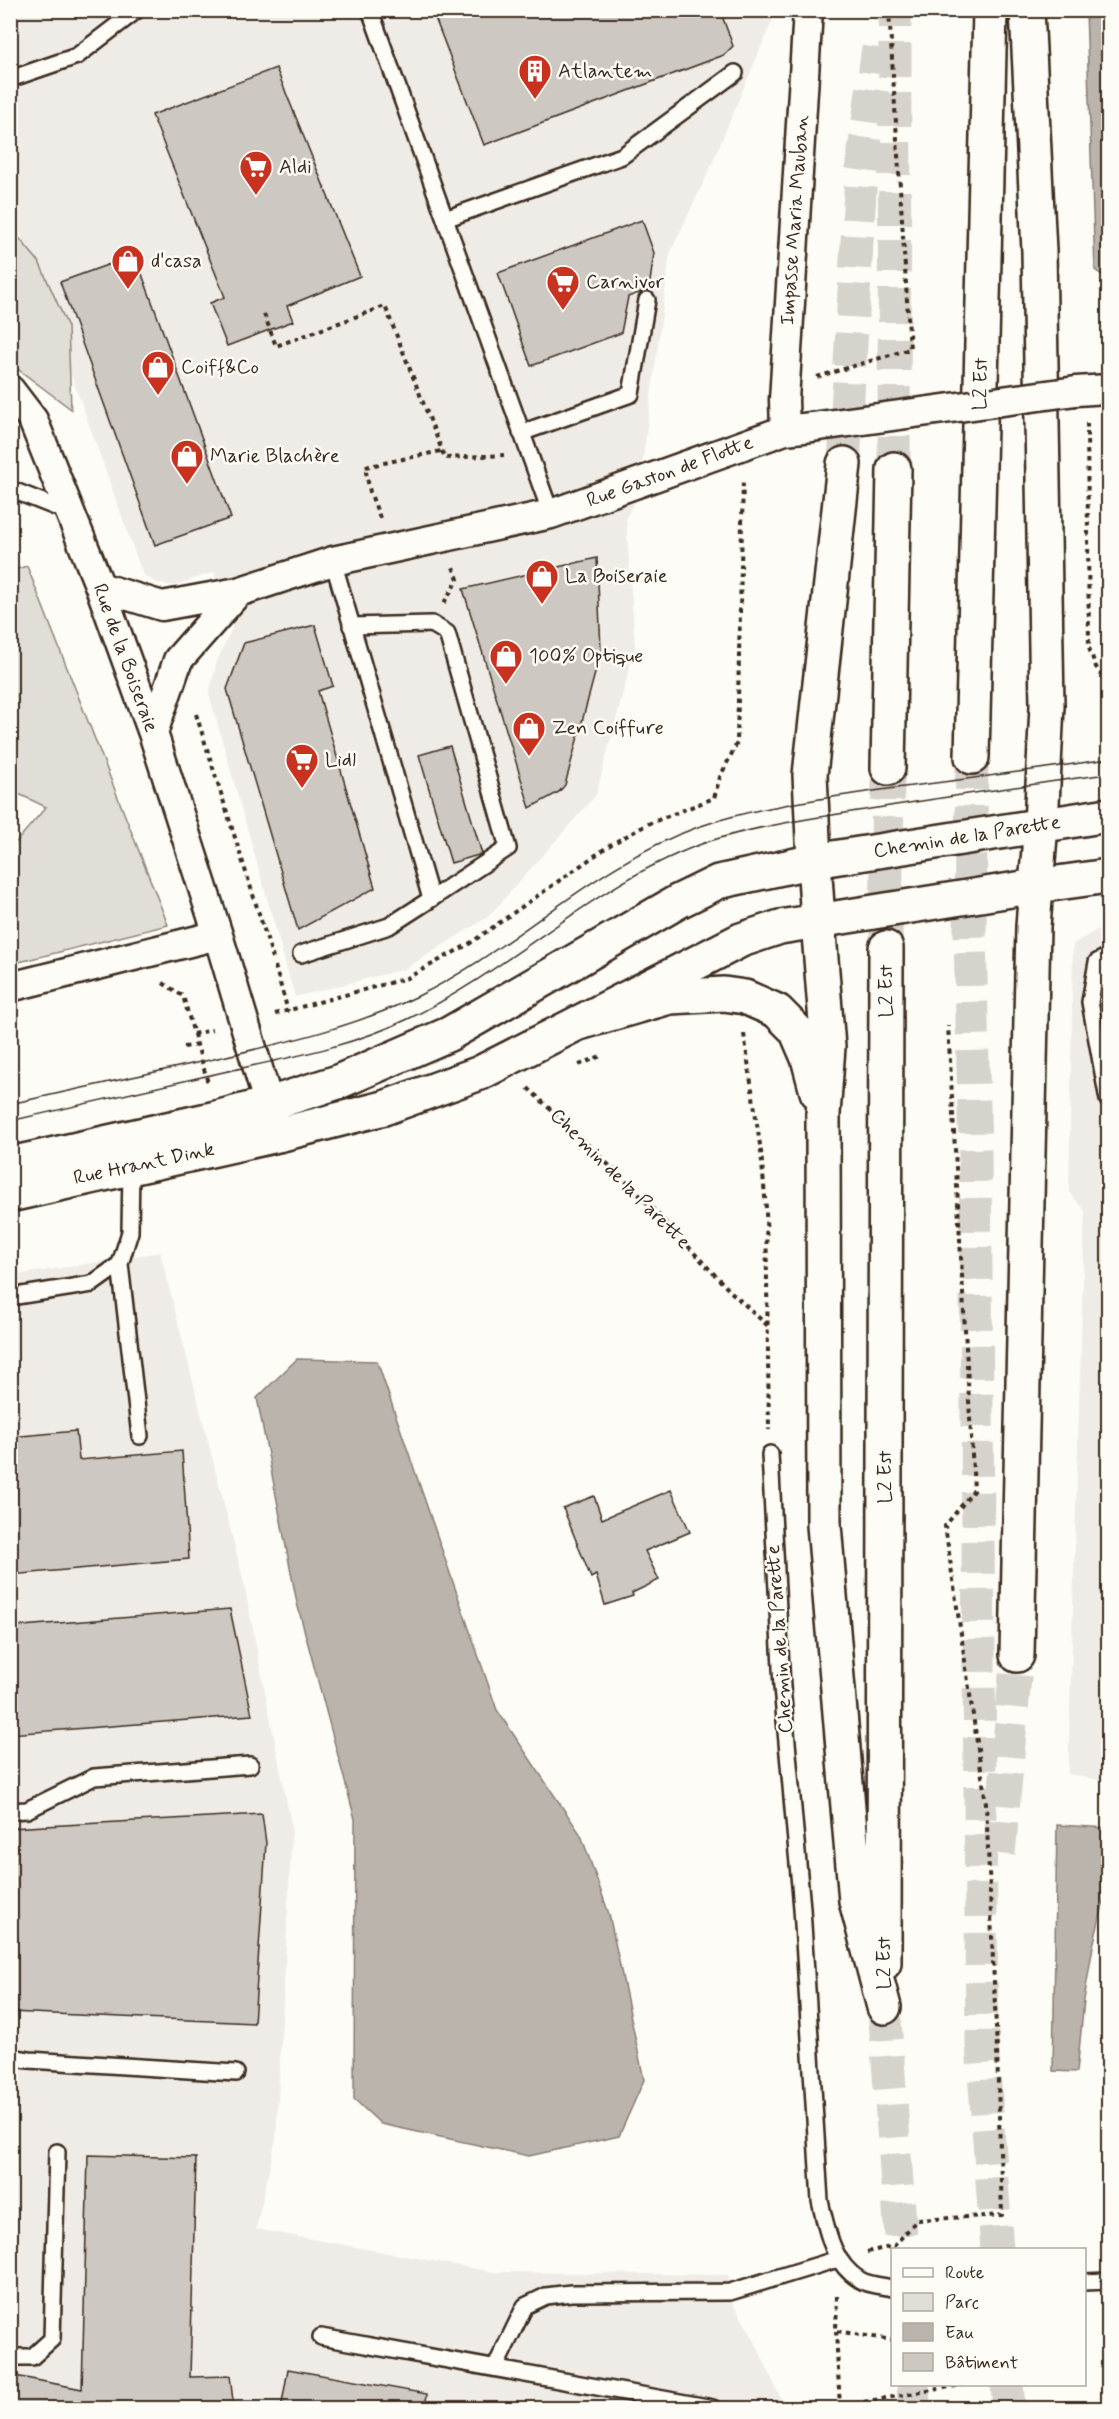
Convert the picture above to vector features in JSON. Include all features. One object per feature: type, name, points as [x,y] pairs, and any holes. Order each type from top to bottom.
[{"type":"main road","name":"L2 Est","points":[[972,758],[990,10]]},
{"type":"main road","points":[[1017,1655],[1033,939],[1047,706],[1040,274],[1027,10]]},
{"type":"main road","points":[[823,1114],[828,1047],[810,775],[844,464]]},
{"type":"main road","points":[[888,768],[894,469]]},
{"type":"main road","name":"Chemin de la Parette","points":[[273,1120],[338,1082],[449,1034],[679,901],[718,882],[814,861],[1108,815]]},
{"type":"main road","points":[[273,1120],[384,1108],[480,1073],[741,940],[780,927],[1108,876]]},
{"type":"main road","name":"L2 Est","points":[[823,1114],[824,1525],[856,1901],[884,2007],[886,948]]},
{"type":"main road","points":[[579,1023],[670,997],[724,994],[745,997],[777,1011],[796,1030],[808,1058],[823,1114]]},
{"type":"main road","name":"Rue Hrant Dink","points":[[10,1164],[273,1120]]},
{"type":"main road","name":"Rue Hrant Dink","points":[[10,1194],[131,1167],[273,1120]]},
{"type":"street","name":"Impasse Maria Mauban","points":[[798,429],[784,400],[808,10]]},
{"type":"street","name":"Rue Gaston de Flotte","points":[[100,587],[162,606],[238,592],[333,561],[551,514],[798,429],[1076,391],[1108,389]]},
{"type":"street","name":"Rue de la Boiseraie","points":[[10,390],[33,420],[100,587],[153,733],[218,935]]},
{"type":"street","points":[[153,733],[178,660],[238,592]]},
{"type":"street","points":[[10,987],[218,935],[273,1120]]},
{"type":"lane","points":[[10,79],[77,56],[137,10]]},
{"type":"lane","points":[[370,10],[551,514]]},
{"type":"lane","points":[[445,219],[622,156],[735,73]]},
{"type":"lane","points":[[521,433],[631,394],[647,300]]},
{"type":"lane","points":[[10,489],[68,512]]},
{"type":"lane","points":[[333,561],[431,899]]},
{"type":"lane","points":[[301,954],[389,926],[508,849],[447,633],[432,624],[351,626]]},
{"type":"lane","points":[[1108,956],[1097,962],[1090,1002],[1108,1100]]},
{"type":"lane","points":[[131,1167],[130,1232],[120,1264],[140,1436]]},
{"type":"lane","points":[[10,1298],[92,1284],[120,1264]]},
{"type":"lane","name":"Chemin de la Parette","points":[[770,1454],[782,1687],[802,1908],[820,2201],[828,2234],[838,2259],[861,2281],[891,2288]]},
{"type":"lane","points":[[10,1811],[27,1810],[94,1777],[250,1765]]},
{"type":"lane","points":[[10,2057],[236,2073]]},
{"type":"lane","points":[[10,2357],[32,2357],[52,2339],[57,2152]]},
{"type":"lane","points":[[495,2368],[525,2306],[546,2296],[571,2293],[730,2292],[838,2259]]},
{"type":"lane","points":[[1086,2282],[1108,2281]]},
{"type":"lane","points":[[321,2337],[713,2409]]},
{"type":"path","points":[[809,379],[910,349],[889,10]]},
{"type":"path","points":[[264,314],[276,346],[384,306],[444,458],[529,454]]},
{"type":"path","points":[[1086,424],[1089,648],[1096,668],[1108,684]]},
{"type":"path","points":[[382,521],[370,492],[365,468],[441,451]]},
{"type":"path","points":[[178,660],[288,1011],[407,978],[469,945],[610,845],[648,824],[686,807],[714,798],[720,777],[736,743],[744,480]]},
{"type":"path","points":[[453,567],[458,579]]},
{"type":"path","points":[[111,962],[167,984],[183,996],[193,1034],[218,1028]]},
{"type":"path","points":[[743,1025],[745,1054],[761,1152],[766,1208],[770,1454]]},
{"type":"path","points":[[948,1025],[974,1490],[945,1526],[986,1803],[1002,2216],[917,2220],[894,2246],[838,2259],[836,2331],[841,2408],[962,2386]]},
{"type":"path","points":[[184,1047],[198,1045]]},
{"type":"path","name":"Chemin de la Parette","points":[[502,1062],[635,1190],[730,1291],[768,1326]]},
{"type":"path","points":[[836,2331],[891,2340]]},
{"type":"shaded area","points":[[10,11],[773,11],[773,19],[707,175],[670,253],[638,496],[626,517],[635,647],[596,795],[488,917],[405,969],[295,997],[209,694],[217,661],[232,628],[214,572],[173,586],[157,583],[143,575],[11,207]]},
{"type":"shaded area","points":[[1108,923],[1108,1782],[1068,1774],[1085,1211],[1069,1192],[1073,944]]},
{"type":"shaded area","points":[[160,1252],[243,1579],[292,1829],[276,2138],[256,2229],[493,2272],[728,2275],[733,2304],[753,2337],[782,2401],[783,2408],[11,2408],[11,1276]]},
{"type":"green space","points":[[11,228],[39,262],[68,327],[71,409],[11,364]]},
{"type":"green space","points":[[27,566],[168,925],[11,964],[11,848],[46,807],[21,795],[11,794],[11,571]]},
{"type":"water","points":[[1086,11],[1108,11],[1108,279],[1095,270]]},
{"type":"water","points":[[297,1359],[377,1361],[497,1710],[581,1835],[609,1914],[644,2080],[619,2136],[529,2156],[381,2124],[354,2099],[355,1819],[297,1603],[257,1398]]},
{"type":"water","points":[[1057,1825],[1108,1828],[1108,1884],[1093,1946],[1084,2000],[1077,2072],[1053,2071]]},
{"type":"building","name":"Atlantem","points":[[432,10],[720,10],[733,46],[724,55],[484,145]]},
{"type":"building","name":"Aldi","points":[[276,68],[360,276],[287,306],[293,321],[227,346],[210,303],[225,297],[152,115]]},
{"type":"building","points":[[642,220],[654,253],[649,289],[628,297],[621,333],[531,366],[498,273]]},
{"type":"building","points":[[135,255],[231,518],[155,545],[60,282]]},
{"type":"building","points":[[597,558],[601,651],[565,785],[559,792],[530,808],[463,589]]},
{"type":"building","name":"Lidl","points":[[315,625],[333,686],[318,691],[375,888],[298,930],[227,689],[244,643]]},
{"type":"building","points":[[450,746],[482,854],[451,863],[419,755]]},
{"type":"building","points":[[76,1431],[79,1460],[182,1451],[189,1559],[10,1575],[10,1437]]},
{"type":"building","points":[[671,1490],[690,1532],[645,1551],[659,1580],[632,1593],[633,1596],[605,1605],[596,1575],[591,1578],[563,1508],[594,1496],[602,1519]]},
{"type":"building","points":[[230,1609],[252,1715],[10,1734],[10,1627]]},
{"type":"building","points":[[262,1814],[266,1843],[254,2023],[10,2012],[10,1828]]},
{"type":"building","points":[[88,2155],[196,2158],[190,2377],[230,2376],[234,2409],[10,2409],[10,2375],[82,2389]]},
{"type":"building","points":[[288,2369],[427,2394],[425,2409],[281,2409]]},
{"type":"tunnel","points":[[894,469],[895,10]]},
{"type":"tunnel","points":[[844,464],[861,174],[878,48]]},
{"type":"tunnel","points":[[972,757],[970,932],[975,1155],[982,2044],[997,2248]]},
{"type":"tunnel","points":[[886,948],[888,768]]},
{"type":"tunnel","points":[[999,1854],[1017,1655]]},
{"type":"tunnel","points":[[884,2007],[902,2248]]},
{"type":"tunnel","points":[[913,2386],[914,2408]]},
{"type":"tunnel","points":[[1007,2386],[1009,2408]]},
{"type":"tram line","points":[[10,1104],[287,1042],[340,1027],[392,1008],[418,996],[488,955],[624,862],[698,827],[745,813],[816,799],[1108,759]]},
{"type":"tram line","points":[[10,1121],[310,1053],[384,1029],[447,999],[630,878],[710,841],[772,825],[1108,774]]},
{"type":"place","name":"Atlantem","points":[[535,100]]},
{"type":"place","name":"Aldi","points":[[256,196]]},
{"type":"place","name":"d'casa","points":[[128,290]]},
{"type":"place","name":"Carnivor","points":[[563,311]]},
{"type":"place","name":"Coiff&Co","points":[[158,396]]},
{"type":"place","name":"Marie Blachère","points":[[187,485]]},
{"type":"place","name":"La Boiseraie","points":[[542,605]]},
{"type":"place","name":"100% Optique","points":[[506,685]]},
{"type":"place","name":"Zen Coiffure","points":[[529,757]]},
{"type":"place","name":"Lidl","points":[[302,789]]}]
